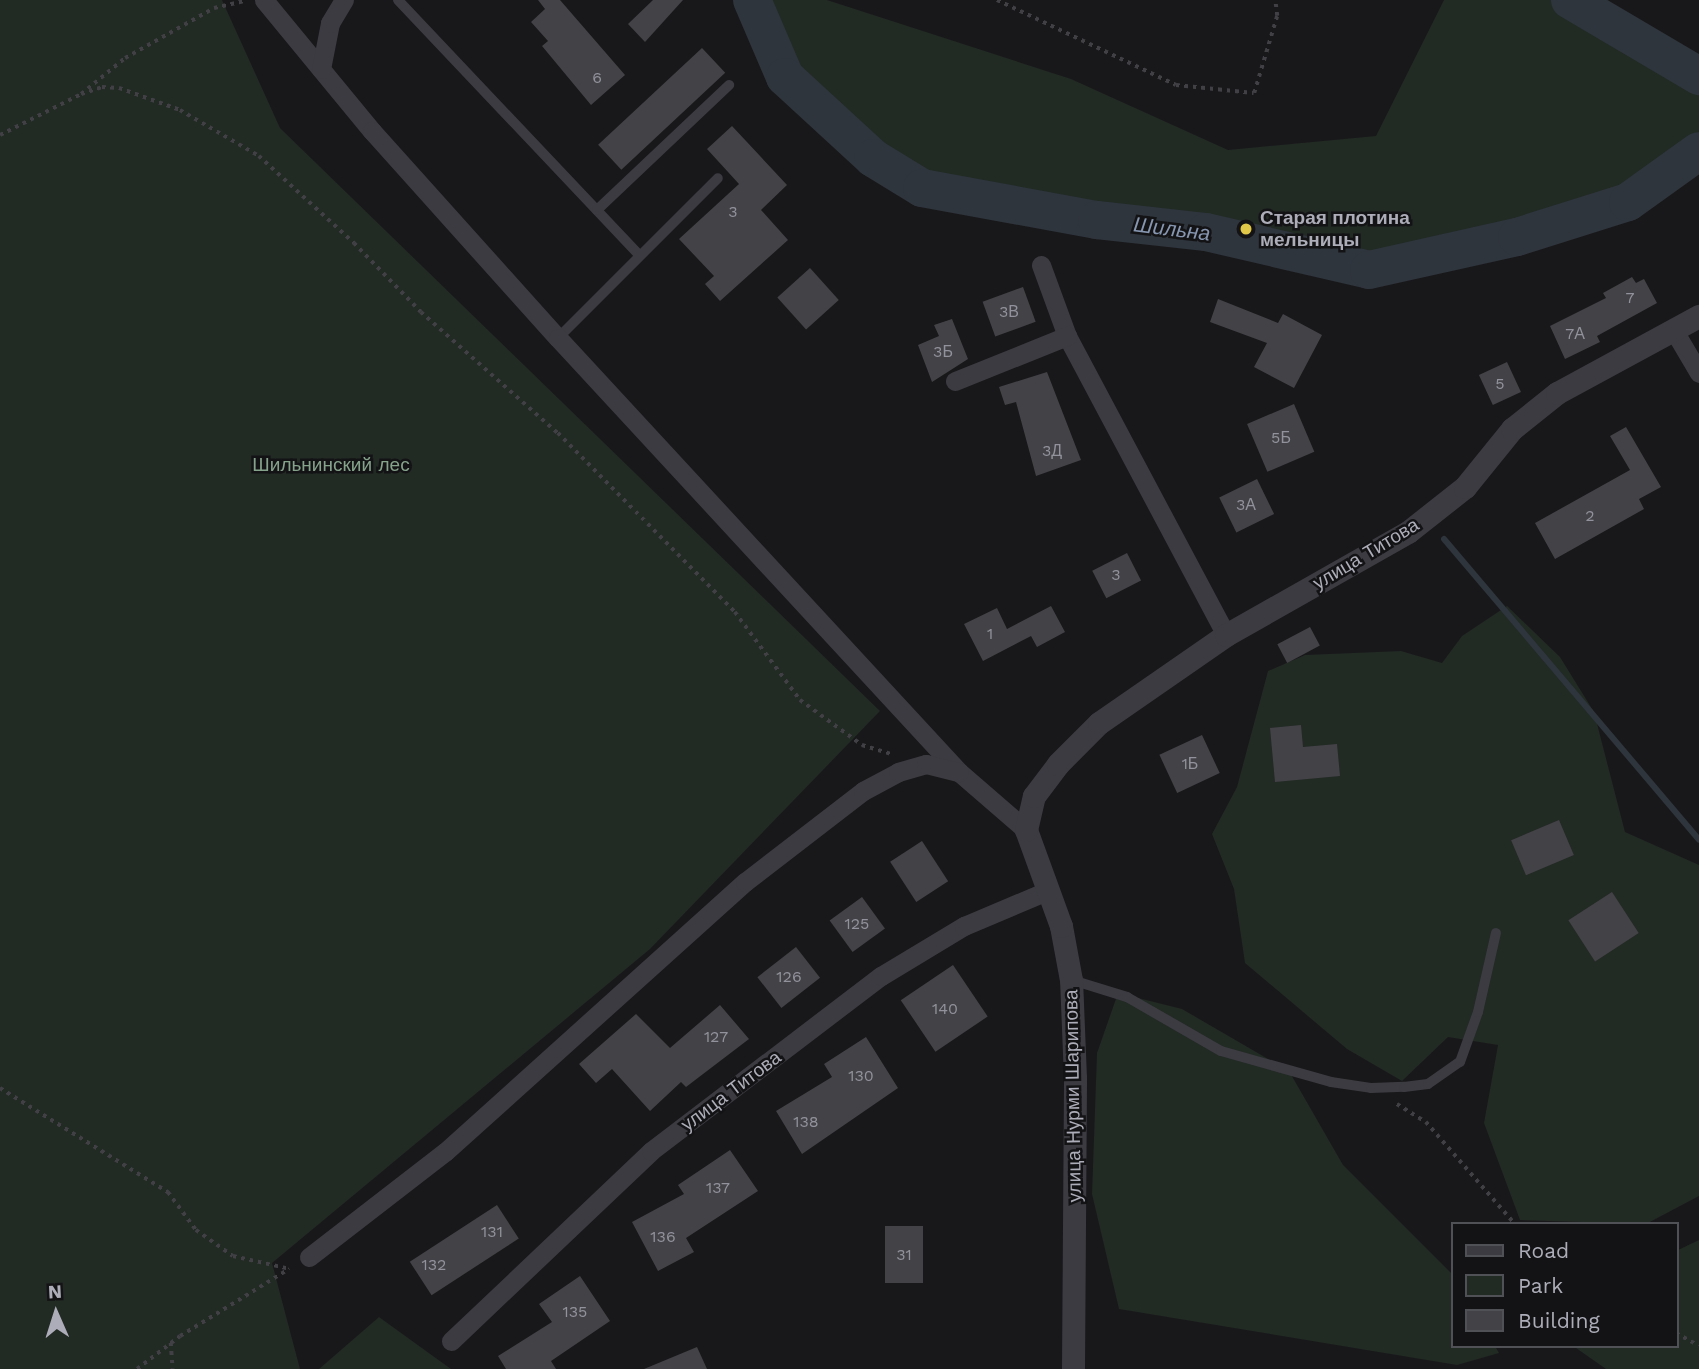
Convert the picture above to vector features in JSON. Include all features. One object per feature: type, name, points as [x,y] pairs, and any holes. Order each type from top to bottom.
[{"type":"street","points":[[264,0],[321,69],[558,338],[959,772],[1026,830]]},
{"type":"street","points":[[321,69],[330,23],[344,0]]},
{"type":"street","points":[[1041,265],[1068,336],[1226,635]]},
{"type":"street","name":"улица Титова","points":[[1026,830],[1034,796],[1058,764],[1099,723],[1226,635],[1408,532],[1465,487],[1512,429],[1557,393],[1699,316]]},
{"type":"street","points":[[1673,329],[1699,373]]},
{"type":"street","points":[[955,381],[1068,336]]},
{"type":"street","points":[[309,1257],[445,1152],[744,883],[863,791],[898,772],[926,764],[959,772]]},
{"type":"street","name":"улица Нурми Шарипова","points":[[1026,830],[1061,926],[1071,980],[1073,1369]]},
{"type":"street","name":"улица Титова","points":[[451,1341],[652,1151],[881,976],[964,926],[1047,891]]},
{"type":"lane","points":[[398,0],[639,255]]},
{"type":"lane","points":[[597,210],[729,85]]},
{"type":"lane","points":[[558,338],[718,178]]},
{"type":"lane","points":[[1071,980],[1127,997],[1221,1051],[1371,1088],[1429,1084],[1460,1062],[1478,1012],[1496,933]]},
{"type":"path","points":[[81,94],[125,58],[214,8],[249,0]]},
{"type":"path","points":[[997,0],[1176,85],[1254,93],[1277,16],[1275,0]]},
{"type":"path","points":[[0,135],[81,94],[102,87],[119,88],[180,110],[259,156],[354,243],[421,312],[558,433],[735,612],[800,700],[862,745],[926,764]]},
{"type":"path","points":[[0,1088],[168,1192],[196,1230],[233,1256],[290,1269]]},
{"type":"path","points":[[1371,1088],[1426,1122],[1513,1222]]},
{"type":"path","points":[[137,1369],[171,1343],[309,1257]]},
{"type":"path","points":[[1678,1334],[1699,1346]]},
{"type":"path","points":[[171,1343],[173,1369]]},
{"type":"green space","name":"Шильнинский лес","points":[[0,0],[222,0],[280,128],[880,711],[650,949],[272,1263],[300,1369],[0,1369]]},
{"type":"green space","points":[[752,0],[827,0],[1071,79],[1228,150],[1376,136],[1444,0],[1570,0],[1699,76],[1699,151],[1628,202],[1517,237],[1369,270],[1206,232],[1097,220],[922,188],[873,158],[785,77]]},
{"type":"green space","points":[[1507,606],[1560,657],[1594,712],[1625,832],[1699,865],[1699,1196],[1650,1222],[1520,1220],[1484,1123],[1498,1045],[1448,1037],[1402,1081],[1347,1049],[1245,963],[1234,889],[1212,834],[1237,787],[1268,671],[1305,655],[1401,651],[1442,663],[1462,636]]},
{"type":"green space","points":[[1118,993],[1182,1009],[1289,1071],[1343,1165],[1450,1272],[1450,1348],[1496,1348],[1499,1353],[1457,1365],[1119,1309],[1092,1194],[1097,1053]]},
{"type":"green space","points":[[1699,1240],[1699,1369],[1606,1369],[1576,1348],[1678,1348],[1678,1250]]},
{"type":"green space","points":[[379,1317],[451,1369],[319,1369]]},
{"type":"building","points":[[538,0],[560,0],[625,75],[591,105],[542,46],[548,41],[531,22],[545,9]]},
{"type":"building","points":[[653,0],[683,0],[645,42],[628,24]]},
{"type":"building","points":[[702,48],[725,73],[621,170],[598,145]]},
{"type":"building","points":[[732,126],[787,185],[761,210],[788,240],[720,301],[705,284],[714,276],[679,239],[739,184],[707,149]]},
{"type":"building","points":[[810,268],[839,300],[806,329],[777,297]]},
{"type":"building","points":[[1632,277],[1636,283],[1644,279],[1657,303],[1597,336],[1600,342],[1565,359],[1550,326],[1606,298],[1603,293]]},
{"type":"building","points":[[1023,287],[1036,322],[995,336],[983,302]]},
{"type":"building","points":[[1218,299],[1278,323],[1283,314],[1322,335],[1294,388],[1254,367],[1267,343],[1210,322]]},
{"type":"building","points":[[952,319],[968,359],[932,382],[918,345],[939,336],[934,325]]},
{"type":"building","points":[[1507,362],[1521,392],[1493,405],[1479,375]]},
{"type":"building","points":[[1047,372],[1081,460],[1036,476],[1016,402],[1005,405],[999,387]]},
{"type":"building","points":[[1294,404],[1314,452],[1267,472],[1247,424]]},
{"type":"building","points":[[1626,427],[1661,487],[1639,499],[1644,509],[1555,559],[1535,523],[1630,470],[1610,436]]},
{"type":"building","points":[[1257,479],[1274,514],[1236,532],[1219,497]]},
{"type":"building","points":[[1127,553],[1141,581],[1106,598],[1092,571]]},
{"type":"building","points":[[1051,606],[1065,632],[1037,647],[1031,636],[983,661],[964,624],[997,608],[1007,629]]},
{"type":"building","points":[[1310,627],[1320,646],[1287,663],[1277,644]]},
{"type":"building","points":[[1301,725],[1303,747],[1337,744],[1340,776],[1275,782],[1270,728]]},
{"type":"building","points":[[1202,735],[1220,773],[1177,793],[1159,755]]},
{"type":"building","points":[[1559,820],[1574,855],[1526,875],[1511,840]]},
{"type":"building","points":[[922,841],[948,881],[916,902],[890,862]]},
{"type":"building","points":[[1612,892],[1639,933],[1595,961],[1568,920]]},
{"type":"building","points":[[862,897],[885,929],[853,952],[830,921]]},
{"type":"building","points":[[796,947],[820,978],[781,1008],[757,977]]},
{"type":"building","points":[[953,965],[988,1016],[935,1052],[901,1000]]},
{"type":"building","points":[[720,1005],[749,1039],[686,1087],[681,1082],[650,1111],[612,1069],[596,1083],[579,1064],[636,1014],[670,1048]]},
{"type":"building","points":[[866,1037],[898,1088],[802,1154],[776,1111],[832,1077],[824,1064]]},
{"type":"building","points":[[730,1150],[758,1191],[686,1238],[694,1252],[658,1271],[632,1222],[684,1194],[678,1185]]},
{"type":"building","points":[[497,1205],[519,1239],[432,1295],[410,1262]]},
{"type":"building","points":[[885,1226],[923,1226],[923,1283],[885,1283]]},
{"type":"building","points":[[580,1276],[610,1321],[551,1361],[556,1369],[506,1369],[498,1356],[552,1322],[539,1304]]},
{"type":"building","points":[[697,1347],[707,1369],[644,1369]]},
{"type":"waterway","name":"Шильна","points":[[752,0],[785,77],[873,158],[922,188],[1097,220],[1206,232],[1369,270],[1517,237],[1628,202],[1699,151]]},
{"type":"waterway","name":"Шильна","points":[[1570,0],[1699,76]]},
{"type":"waterway","points":[[1444,539],[1699,840]]},
{"type":"place","name":"Старая плотина мельницы","points":[[1246,229]]}]
